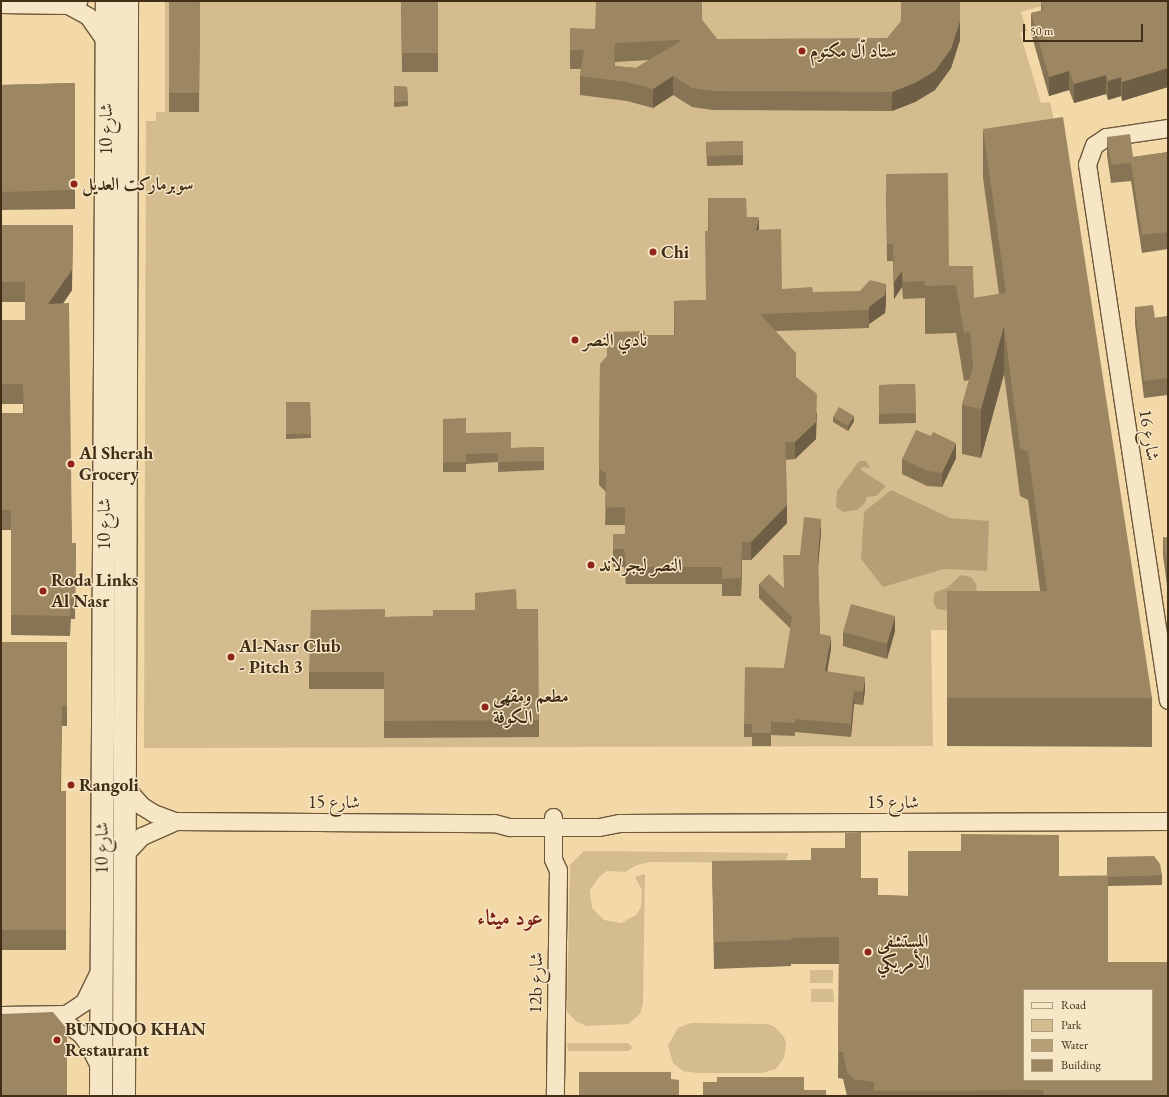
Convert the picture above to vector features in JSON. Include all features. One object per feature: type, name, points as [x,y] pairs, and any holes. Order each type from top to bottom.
[{"type":"main road","name":"شارع 10","points":[[101,1096],[107,1]]},
{"type":"main road","name":"شارع 10","points":[[124,1096],[127,1]]},
{"type":"street","points":[[1,4],[73,3],[88,16],[107,43]]},
{"type":"street","name":"شارع 16","points":[[1168,128],[1122,136],[1097,149],[1090,176],[1168,700]]},
{"type":"street","name":"شارع 15","points":[[124,786],[142,806],[153,813],[175,821],[494,823],[509,817],[558,822],[604,817],[619,823],[1168,821]]},
{"type":"street","name":"شارع 15","points":[[124,856],[142,836],[175,821]]},
{"type":"street","name":"12b شارع","points":[[555,1096],[558,870],[553,859],[558,822]]},
{"type":"street","points":[[1,1015],[56,1016],[76,1009],[84,1002],[101,966]]},
{"type":"street","points":[[56,1016],[72,1026],[88,1044],[101,1072]]},
{"type":"green space","name":"نادي النصر","points":[[165,1],[1059,1],[1021,12],[1027,31],[1020,33],[1041,103],[1050,102],[1063,165],[1016,416],[1011,424],[1020,496],[1028,500],[1045,630],[931,630],[933,746],[144,748],[146,121],[156,121],[156,112],[165,112]]},
{"type":"green space","points":[[584,851],[787,853],[788,855],[786,860],[781,863],[650,862],[637,865],[625,872],[607,871],[600,876],[590,890],[592,908],[604,920],[621,923],[636,915],[641,907],[642,890],[635,877],[645,874],[643,1003],[640,1014],[628,1024],[587,1026],[577,1022],[567,1012],[570,865]]},
{"type":"green space","points":[[810,970],[833,970],[833,983],[810,983]]},
{"type":"green space","points":[[811,989],[833,989],[834,1002],[811,1002]]},
{"type":"green space","points":[[691,1023],[768,1024],[775,1027],[784,1037],[786,1044],[784,1058],[776,1069],[762,1073],[697,1073],[683,1071],[673,1063],[668,1045],[678,1028]]},
{"type":"green space","points":[[567,1043],[628,1043],[633,1048],[628,1051],[568,1051]]},
{"type":"water","points":[[859,461],[866,461],[870,468],[862,467],[861,470],[886,486],[876,496],[867,497],[865,503],[857,510],[843,512],[836,507],[837,491]]},
{"type":"water","points":[[891,490],[950,518],[989,521],[987,571],[944,569],[883,587],[861,559],[864,512]]},
{"type":"water","points":[[961,575],[971,577],[976,584],[977,592],[950,611],[937,609],[933,602],[935,592],[947,588]]},
{"type":"building","points":[[169,1],[200,1],[199,93],[169,93]]},
{"type":"building","points":[[401,1],[438,1],[438,53],[402,53]]},
{"type":"building","name":"ستاد اّل مكتوم","points":[[596,1],[702,1],[702,20],[717,39],[887,38],[901,21],[901,1],[960,1],[960,21],[951,49],[935,71],[915,83],[892,92],[713,91],[692,88],[673,76],[653,89],[627,82],[580,76],[584,50],[570,50],[570,28],[595,29]],"holes":[[[682,40],[636,68],[614,66],[615,43]]]},
{"type":"building","points":[[1168,1],[1168,68],[1122,82],[1121,77],[1108,81],[1106,75],[1074,84],[1069,71],[1049,77],[1031,13],[1043,10],[1041,2]]},
{"type":"building","points":[[75,83],[75,190],[1,192],[1,85]]},
{"type":"building","points":[[394,86],[407,87],[408,101],[394,102]]},
{"type":"building","points":[[1063,117],[1152,698],[947,698],[947,591],[1047,591],[1028,452],[1020,448],[1004,326],[981,409],[962,405],[973,366],[970,332],[964,333],[956,285],[925,286],[925,273],[973,270],[974,298],[1006,293],[983,129]]},
{"type":"building","points":[[1130,134],[1133,157],[1168,152],[1168,232],[1142,235],[1131,163],[1111,165],[1107,137]]},
{"type":"building","points":[[743,141],[743,155],[707,156],[706,142]]},
{"type":"building","points":[[948,173],[949,266],[973,266],[973,270],[925,273],[925,281],[903,282],[902,271],[894,282],[893,244],[887,244],[886,174]]},
{"type":"building","points":[[708,198],[746,198],[747,217],[759,217],[756,230],[781,229],[782,289],[812,287],[813,292],[860,291],[870,280],[886,284],[885,295],[869,307],[869,310],[760,314],[796,353],[796,377],[817,394],[816,422],[795,442],[785,442],[787,505],[751,542],[742,542],[741,578],[722,579],[722,567],[626,567],[624,549],[613,549],[613,534],[625,534],[625,507],[605,508],[606,474],[599,468],[600,364],[607,356],[607,332],[645,331],[645,335],[675,335],[674,301],[706,300],[705,231],[709,231]]},
{"type":"building","points":[[1,225],[73,225],[72,270],[48,304],[69,303],[72,543],[76,543],[75,598],[71,599],[70,616],[11,615],[11,510],[1,510],[1,413],[24,413],[23,384],[1,384],[1,320],[25,320],[25,282],[1,282]]},
{"type":"building","points":[[1153,305],[1155,318],[1168,316],[1168,378],[1144,381],[1135,307]]},
{"type":"building","points":[[915,384],[916,413],[879,414],[879,385]]},
{"type":"building","points":[[286,402],[310,402],[311,434],[286,434]]},
{"type":"building","points":[[839,407],[854,416],[848,426],[833,417]]},
{"type":"building","points":[[466,418],[466,433],[511,432],[511,448],[544,447],[544,461],[498,462],[498,453],[466,454],[466,462],[443,462],[443,419]]},
{"type":"building","points":[[916,430],[931,436],[933,432],[956,443],[942,473],[927,471],[902,459]]},
{"type":"building","points":[[804,517],[821,519],[818,555],[820,634],[831,636],[825,671],[865,677],[863,692],[854,691],[851,724],[795,719],[795,723],[771,722],[771,733],[752,733],[752,724],[744,724],[745,667],[784,668],[792,617],[759,584],[769,574],[784,588],[783,555],[800,555]]},
{"type":"building","points":[[1163,537],[1168,538],[1168,575]]},
{"type":"building","points":[[516,589],[517,609],[538,609],[539,720],[384,721],[384,672],[309,672],[311,610],[385,609],[385,617],[433,616],[433,610],[475,610],[475,593]]},
{"type":"building","points":[[851,604],[895,616],[887,644],[843,632]]},
{"type":"building","points":[[1,642],[67,642],[67,706],[62,706],[60,791],[66,791],[66,930],[1,930]]},
{"type":"building","points":[[861,832],[861,878],[878,878],[878,895],[908,896],[908,851],[961,851],[961,834],[1059,835],[1059,876],[1108,876],[1108,962],[1167,962],[1168,1096],[1044,1096],[1043,1090],[874,1091],[874,1082],[854,1079],[847,1072],[843,1052],[838,1052],[839,937],[714,942],[712,861],[811,860],[811,848],[845,848],[845,833]]},
{"type":"building","points":[[1154,856],[1160,864],[1162,875],[1107,876],[1107,857]]},
{"type":"building","points":[[53,1012],[67,1029],[67,1096],[1,1096],[1,1014]]},
{"type":"building","points":[[579,1072],[671,1072],[671,1079],[679,1080],[679,1096],[579,1096]]},
{"type":"building","points":[[717,1077],[804,1077],[804,1090],[826,1090],[826,1096],[703,1096],[703,1082],[717,1082]]},
{"type":"place","name":"ستاد اّل مكتوم","points":[[802,51]]},
{"type":"place","name":"سوبرماركت العديل","points":[[74,184]]},
{"type":"place","name":"Chi","points":[[653,252]]},
{"type":"place","name":"نادي النصر","points":[[575,340]]},
{"type":"place","name":"Al Sherah Grocery","points":[[71,464]]},
{"type":"place","name":"النصر ليجرلاند","points":[[591,565]]},
{"type":"place","name":"Roda Links Al Nasr","points":[[43,591]]},
{"type":"place","name":"Al-Nasr Club - Pitch 3","points":[[231,657]]},
{"type":"place","name":"مطعم ومقهى الكوفة","points":[[485,707]]},
{"type":"place","name":"Rangoli","points":[[71,785]]},
{"type":"place","name":"المستشفى الأمريكي","points":[[868,952]]},
{"type":"place","name":"BUNDOO KHAN Restaurant","points":[[57,1040]]},
{"type":"district","name":"عود ميثاء","points":[[510,918]]}]
